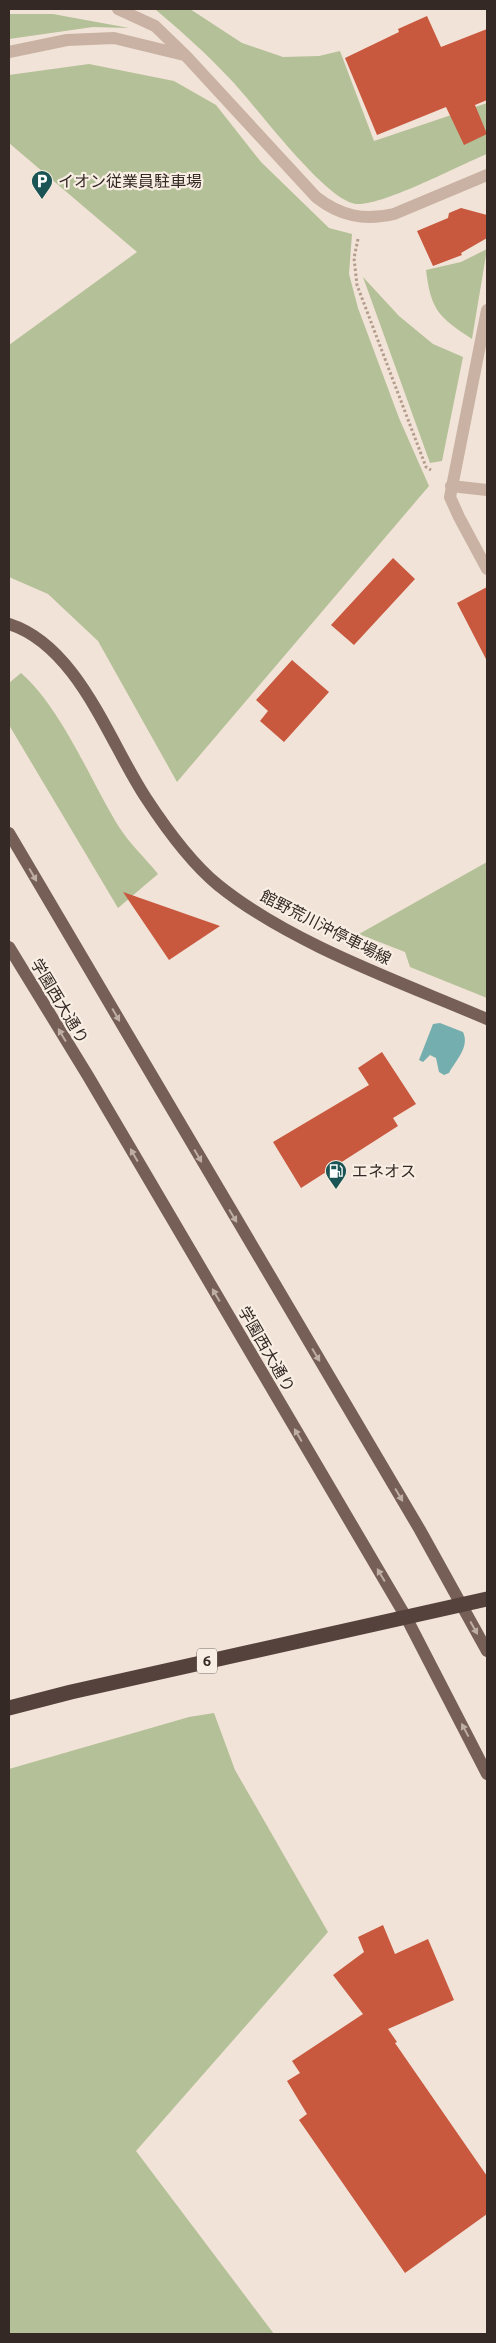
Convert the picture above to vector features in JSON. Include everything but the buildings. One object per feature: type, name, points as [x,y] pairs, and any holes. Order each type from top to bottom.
[{"type":"highway","name":"6","points":[[9,1708],[71,1692],[487,1600]]},
{"type":"main road","name":"館野荒川沖停車場線","points":[[9,624],[25,630],[45,645],[76,678],[146,797],[178,842],[217,884],[265,918],[345,958],[487,1020]]},
{"type":"main road","points":[[9,833],[420,1530],[487,1651]]},
{"type":"main road","name":"学園西大通り","points":[[10,952],[98,1093],[406,1617],[487,1774]]},
{"type":"street","points":[[118,9],[155,26],[186,56],[316,197],[330,208],[362,218],[378,218],[394,214],[487,175]]},
{"type":"street","points":[[9,52],[67,40],[114,38],[186,56]]},
{"type":"street","points":[[487,310],[483,348],[450,497],[458,517],[487,569]]},
{"type":"street","points":[[451,486],[487,490]]},
{"type":"path","points":[[362,218],[354,258],[357,285],[426,467],[451,486]]},
{"type":"green space","points":[[155,9],[190,9],[242,43],[283,57],[319,56],[340,51],[374,141],[487,103],[487,154],[384,199],[357,204],[344,199],[328,188],[310,171],[214,62]]},
{"type":"green space","points":[[9,14],[53,14],[129,28],[93,27],[9,39]]},
{"type":"green space","points":[[89,64],[174,81],[216,105],[261,162],[329,228],[352,234],[349,274],[358,308],[399,418],[429,486],[177,782],[98,641],[48,594],[9,577],[9,345],[137,252],[9,143],[9,75]]},
{"type":"green space","points":[[487,249],[472,339],[438,312],[431,295],[426,270],[461,262]]},
{"type":"green space","points":[[363,277],[399,316],[433,344],[463,357],[442,461],[430,463]]},
{"type":"green space","points":[[21,673],[50,706],[119,827],[158,874],[118,908],[9,725],[9,683]]},
{"type":"green space","points":[[487,862],[487,998],[410,967],[405,952],[359,934]]},
{"type":"green space","points":[[214,1713],[235,1770],[328,1932],[136,2151],[274,2334],[9,2334],[9,1769],[189,1717]]},
{"type":"water","points":[[440,1023],[463,1032],[465,1038],[461,1053],[449,1073],[444,1075],[439,1072],[436,1058],[430,1055],[423,1062],[419,1060],[433,1024]]},
{"type":"place","name":"イオン従業員駐車場","points":[[42,200]]},
{"type":"place","name":"エネオス","points":[[336,1190]]}]
